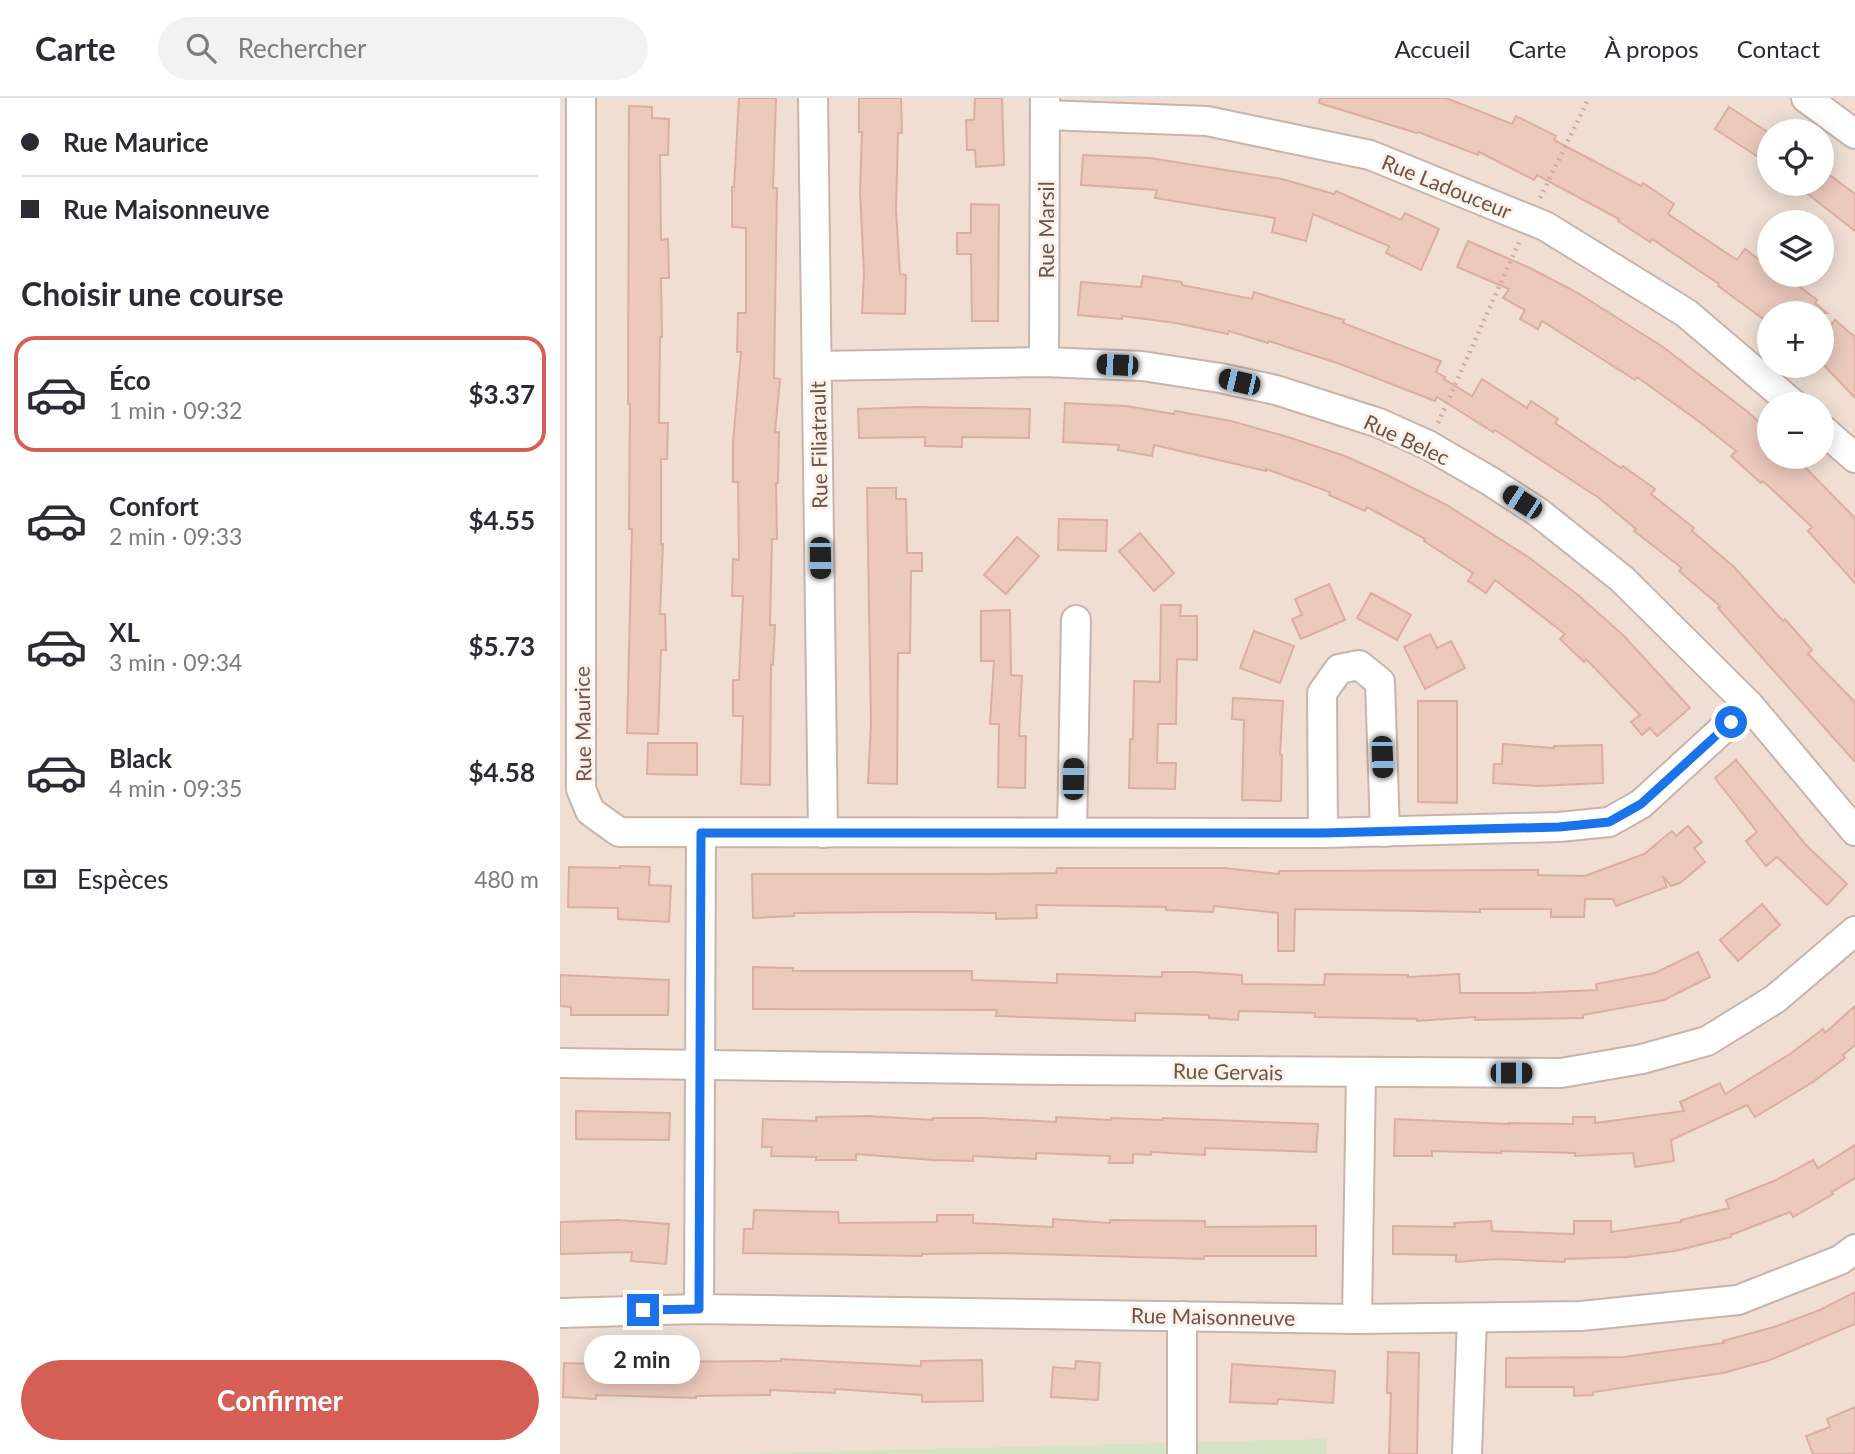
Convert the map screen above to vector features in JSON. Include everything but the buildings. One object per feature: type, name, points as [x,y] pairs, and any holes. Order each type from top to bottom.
[{"type":"street","name":"Rue Maurice","points":[[581,98],[571,329],[581,789],[590,811],[619,832],[1323,833],[1559,827],[1609,822],[1641,804],[1749,705]]},
{"type":"street","name":"Rue Filiatrault","points":[[813,98],[824,833]]},
{"type":"street","points":[[1806,98],[1855,134]]},
{"type":"street","name":"Rue Marsil","points":[[1044,362],[1045,107]]},
{"type":"street","name":"Rue Ladouceur","points":[[1045,107],[1207,121],[1370,155],[1545,226],[1686,313],[1779,392]]},
{"type":"street","name":"Rue Belec","points":[[817,366],[1044,362],[1142,366],[1276,390],[1379,423],[1428,445],[1538,512],[1595,556],[1649,604],[1749,705],[1855,831]]},
{"type":"street","points":[[1834,440],[1855,458]]},
{"type":"street","points":[[1072,832],[1076,620]]},
{"type":"street","points":[[1323,833],[1322,693],[1339,669],[1359,665],[1380,682],[1385,832]]},
{"type":"street","points":[[699,1309],[701,833]]},
{"type":"street","name":"Rue Gervais","points":[[560,1063],[1561,1073],[1642,1059],[1707,1041],[1775,999],[1855,931]]},
{"type":"street","points":[[1357,1319],[1362,1073]]},
{"type":"street","name":"Rue Maisonneuve","points":[[560,1313],[699,1309],[1357,1319],[1581,1316],[1738,1300],[1840,1260],[1855,1249]]},
{"type":"street","points":[[1182,1316],[1182,1454]]},
{"type":"street","points":[[1467,1454],[1472,1318]]},
{"type":"path","points":[[1537,205],[1589,98]]},
{"type":"path","points":[[1434,431],[1522,236]]},
{"type":"shaded area","points":[[560,98],[1855,98],[1855,1454],[1028,1454],[1028,1447],[725,1454],[560,1454]]},
{"type":"green space","points":[[1326,1439],[1327,1454],[725,1454]]},
{"type":"route","points":[[643,1310],[699,1309],[701,833],[1323,833],[1559,827],[1609,822],[1641,804],[1731,722]]}]
